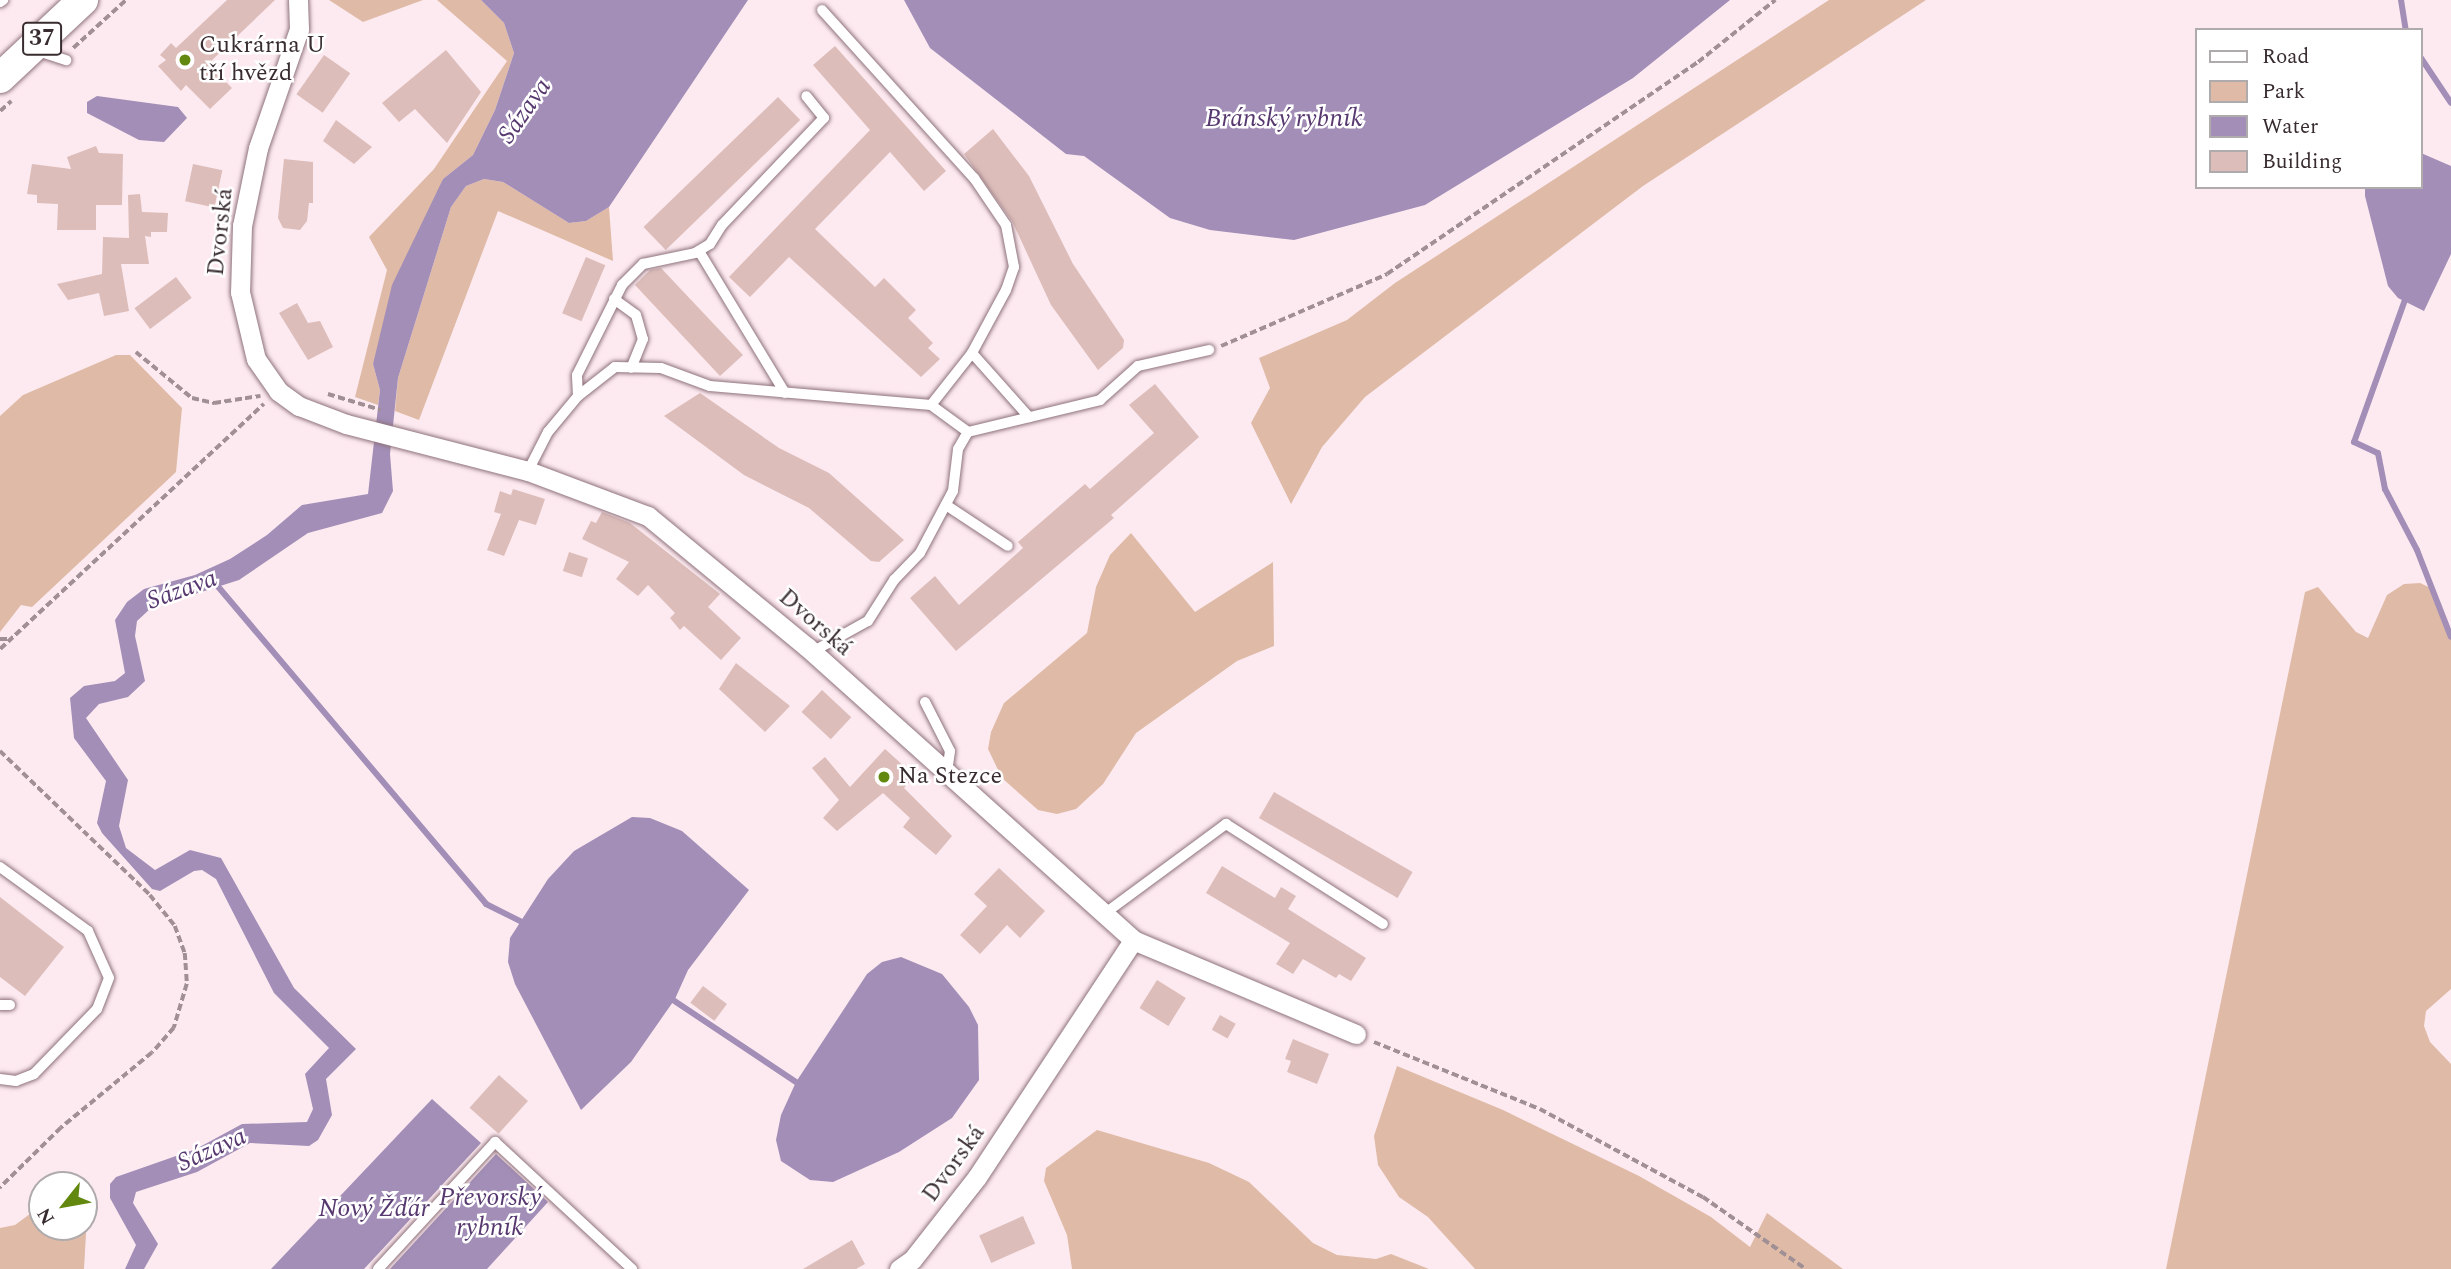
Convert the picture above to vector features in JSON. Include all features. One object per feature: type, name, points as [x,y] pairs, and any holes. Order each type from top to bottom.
[{"type":"main road","name":"37","points":[[11,62],[83,0]]},
{"type":"street","name":"Dvorská","points":[[298,0],[299,29],[258,148],[242,226],[240,292],[256,359],[278,391],[299,406],[346,424],[528,471],[648,516],[812,652],[1133,940],[1356,1034]]},
{"type":"street","name":"Dvorská","points":[[899,1269],[912,1260],[977,1177],[1133,940]]},
{"type":"lane","points":[[822,10],[974,178],[1006,225],[1014,267],[972,354],[931,405]]},
{"type":"lane","points":[[11,62],[66,60]]},
{"type":"lane","points":[[578,396],[578,375],[614,299],[643,264],[699,251],[824,118],[806,96]]},
{"type":"lane","points":[[699,251],[785,393]]},
{"type":"lane","points":[[614,299],[636,315],[643,339],[631,368]]},
{"type":"lane","points":[[812,652],[867,621],[894,580],[920,553],[953,491],[958,449],[968,432],[1100,400],[1138,366],[1209,350]]},
{"type":"lane","points":[[972,354],[1029,417]]},
{"type":"lane","points":[[528,471],[548,432],[578,396],[615,368],[661,368],[710,386],[931,405],[968,432]]},
{"type":"lane","points":[[946,505],[1008,546]]},
{"type":"lane","points":[[925,702],[950,751],[946,773]]},
{"type":"lane","points":[[1103,915],[1226,824],[1383,924]]},
{"type":"lane","points":[[0,867],[88,931],[109,978],[97,1009],[34,1074],[16,1081],[0,1079]]},
{"type":"lane","points":[[378,1269],[495,1142],[632,1269]]},
{"type":"path","points":[[1209,350],[1387,274],[1698,62],[1775,0]]},
{"type":"path","points":[[136,352],[192,398],[214,403],[278,391]]},
{"type":"path","points":[[0,649],[278,391]]},
{"type":"path","points":[[0,639],[9,639]]},
{"type":"path","points":[[1356,1034],[1540,1109],[1703,1197],[1802,1267]]},
{"type":"green space","points":[[329,0],[423,0],[363,22]]},
{"type":"green space","points":[[437,0],[481,0],[504,23],[514,53],[495,110],[473,155],[443,179],[373,364],[380,390],[378,405],[355,397],[387,270],[369,237],[434,169],[507,61]]},
{"type":"green space","points":[[1829,0],[1926,0],[1643,186],[1365,397],[1322,447],[1291,504],[1251,423],[1270,388],[1259,358],[1347,320],[1395,283]]},
{"type":"green space","points":[[484,179],[503,182],[569,223],[586,221],[609,207],[613,261],[498,211],[419,420],[395,411],[398,378],[451,207],[466,186]]},
{"type":"green space","points":[[116,355],[130,355],[182,408],[176,472],[32,607],[21,605],[0,632],[0,416],[23,395]]},
{"type":"green space","points":[[1131,533],[1195,612],[1273,562],[1274,646],[1237,661],[1136,733],[1103,784],[1076,809],[1057,814],[1038,810],[1002,778],[988,749],[991,732],[1004,703],[1087,633],[1096,587],[1110,555]]},
{"type":"green space","points":[[2420,583],[2435,590],[2451,630],[2451,989],[2426,1011],[2424,1026],[2430,1042],[2451,1064],[2451,1269],[2166,1269],[2305,592],[2318,587],[2356,632],[2368,638],[2387,595],[2404,584]]},
{"type":"green space","points":[[1397,1066],[1503,1110],[1639,1176],[1711,1217],[1750,1247],[1767,1213],[1843,1269],[1475,1269],[1428,1217],[1399,1197],[1378,1165],[1374,1136]]},
{"type":"green space","points":[[1097,1130],[1209,1163],[1249,1182],[1313,1243],[1337,1255],[1376,1259],[1391,1254],[1429,1269],[1072,1269],[1067,1235],[1044,1181],[1046,1168]]},
{"type":"green space","points":[[28,1215],[28,1241],[86,1241],[84,1269],[0,1269],[0,1228],[15,1225]]},
{"type":"water","name":"Sázava","points":[[481,0],[748,0],[609,207],[586,221],[569,223],[503,182],[484,179],[466,186],[451,207],[398,378],[390,454],[393,491],[382,513],[308,533],[239,580],[151,608],[137,621],[135,636],[145,681],[128,697],[99,704],[86,718],[128,780],[119,826],[126,848],[155,870],[190,850],[221,858],[294,988],[356,1049],[326,1079],[332,1115],[318,1140],[309,1146],[250,1143],[197,1172],[136,1192],[133,1203],[158,1244],[144,1269],[125,1269],[136,1245],[110,1198],[110,1184],[116,1177],[196,1149],[242,1124],[307,1122],[313,1109],[305,1074],[329,1048],[274,993],[216,879],[202,870],[194,871],[160,891],[152,889],[102,833],[97,823],[106,781],[74,738],[70,698],[84,686],[115,681],[125,673],[115,620],[127,602],[144,589],[195,575],[230,559],[267,535],[302,505],[368,494],[380,390],[373,364],[392,285],[443,179],[473,155],[495,110],[514,53],[504,23]]},
{"type":"water","name":"Bránský rybník","points":[[904,0],[1730,0],[1633,78],[1425,205],[1294,240],[1210,230],[1170,218],[1084,156],[1066,154],[930,48]]},
{"type":"water","points":[[97,96],[178,107],[187,118],[164,142],[139,140],[87,113],[87,102]]},
{"type":"water","points":[[2423,154],[2451,166],[2451,254],[2424,311],[2398,298],[2388,286],[2365,189],[2423,189]]},
{"type":"water","points":[[632,817],[650,818],[682,831],[749,890],[688,970],[675,999],[631,1062],[581,1110],[515,984],[508,962],[510,938],[548,879],[574,851]]},
{"type":"water","points":[[901,957],[942,974],[969,1007],[978,1025],[979,1080],[952,1118],[899,1152],[833,1182],[810,1180],[781,1161],[776,1140],[781,1115],[796,1082],[867,974],[882,962]]},
{"type":"water","name":"Nový Žďár","points":[[432,1099],[481,1143],[364,1269],[271,1269]]},
{"type":"water","name":"Převorský rybník","points":[[496,1154],[548,1202],[487,1269],[390,1269]]},
{"type":"building","points":[[227,0],[275,0],[208,64],[232,88],[210,109],[186,85],[181,91],[158,66],[166,60],[160,55],[171,43],[176,48]]},
{"type":"building","points":[[835,46],[946,171],[924,191],[890,152],[815,229],[875,287],[884,278],[916,310],[908,318],[933,343],[928,348],[940,359],[921,377],[789,257],[750,297],[729,277],[870,130],[813,65]]},
{"type":"building","points":[[446,50],[481,92],[447,143],[415,109],[399,122],[382,103]]},
{"type":"building","points":[[324,55],[350,73],[323,113],[296,94]]},
{"type":"building","points":[[778,97],[800,120],[666,250],[643,227]]},
{"type":"building","points":[[336,120],[372,147],[354,164],[323,141]]},
{"type":"building","points":[[993,129],[1029,176],[1073,264],[1124,340],[1123,348],[1098,370],[1051,305],[1012,221],[964,154]]},
{"type":"building","points":[[96,146],[99,153],[123,154],[122,205],[96,205],[96,230],[57,230],[58,204],[37,203],[37,195],[27,194],[32,164],[71,169],[67,157]]},
{"type":"building","points":[[284,159],[313,162],[313,203],[309,203],[307,221],[300,230],[283,228],[278,218]]},
{"type":"building","points":[[193,164],[222,170],[214,207],[185,201]]},
{"type":"building","points":[[140,194],[142,212],[168,213],[167,232],[151,232],[151,237],[145,236],[149,264],[121,264],[129,311],[104,316],[99,293],[68,300],[57,284],[102,274],[103,237],[129,238],[128,195]]},
{"type":"building","points":[[586,257],[605,265],[581,321],[562,313]]},
{"type":"building","points":[[661,268],[743,355],[720,376],[635,285],[650,270]]},
{"type":"building","points":[[176,277],[192,298],[150,329],[134,308]]},
{"type":"building","points":[[297,303],[308,323],[320,321],[333,347],[308,360],[279,313]]},
{"type":"building","points":[[1155,384],[1199,437],[1111,515],[1114,518],[956,651],[910,598],[935,576],[959,605],[1023,548],[1018,542],[1085,484],[1090,489],[1154,433],[1129,405]]},
{"type":"building","points":[[700,393],[779,448],[829,473],[904,540],[879,562],[871,561],[809,508],[744,475],[664,416]]},
{"type":"building","points":[[513,489],[545,499],[536,525],[519,520],[504,556],[487,550],[501,514],[494,512],[500,491],[511,495]]},
{"type":"building","points":[[602,512],[630,523],[720,594],[708,607],[741,638],[721,660],[684,626],[680,630],[670,618],[675,613],[648,585],[638,596],[616,579],[629,562],[582,539],[591,521],[596,523]]},
{"type":"building","points":[[569,552],[588,558],[582,577],[563,571]]},
{"type":"building","points":[[736,663],[790,706],[765,732],[719,689]]},
{"type":"building","points":[[822,690],[851,717],[831,739],[802,712]]},
{"type":"building","points":[[885,749],[915,776],[904,788],[952,836],[936,855],[903,827],[910,818],[883,793],[837,831],[823,818],[839,800],[812,768],[825,757],[850,787]]},
{"type":"building","points":[[1274,792],[1413,872],[1398,898],[1259,818]]},
{"type":"building","points":[[1222,866],[1275,898],[1281,887],[1296,896],[1288,909],[1366,958],[1351,981],[1339,974],[1336,978],[1303,959],[1293,974],[1276,964],[1290,943],[1206,893]]},
{"type":"building","points":[[999,868],[1045,911],[1020,938],[1007,925],[980,954],[960,935],[987,906],[974,894]]},
{"type":"building","points":[[0,897],[64,947],[25,996],[0,977]]},
{"type":"building","points":[[1157,980],[1186,998],[1168,1026],[1140,1008]]},
{"type":"building","points":[[703,986],[727,1004],[714,1021],[690,1003]]},
{"type":"building","points":[[1220,1015],[1236,1024],[1228,1039],[1212,1030]]},
{"type":"building","points":[[1293,1039],[1329,1054],[1317,1084],[1287,1072],[1291,1061],[1285,1059]]},
{"type":"building","points":[[499,1075],[528,1101],[499,1134],[470,1108]]},
{"type":"building","points":[[1023,1216],[1035,1243],[991,1263],[979,1236]]},
{"type":"building","points":[[852,1240],[865,1264],[856,1269],[803,1269]]},
{"type":"waterway","points":[[2401,0],[2406,28]]},
{"type":"waterway","points":[[2423,61],[2451,103]]},
{"type":"waterway","points":[[2406,297],[2354,442],[2378,453],[2385,489],[2417,550],[2451,637]]},
{"type":"waterway","name":"Sázava","points":[[215,583],[486,904],[526,924]]},
{"type":"waterway","points":[[667,996],[796,1082]]},
{"type":"place","name":"Cukrárna U tří hvězd","points":[[185,60]]},
{"type":"place","name":"Na Stezce","points":[[884,777]]}]
